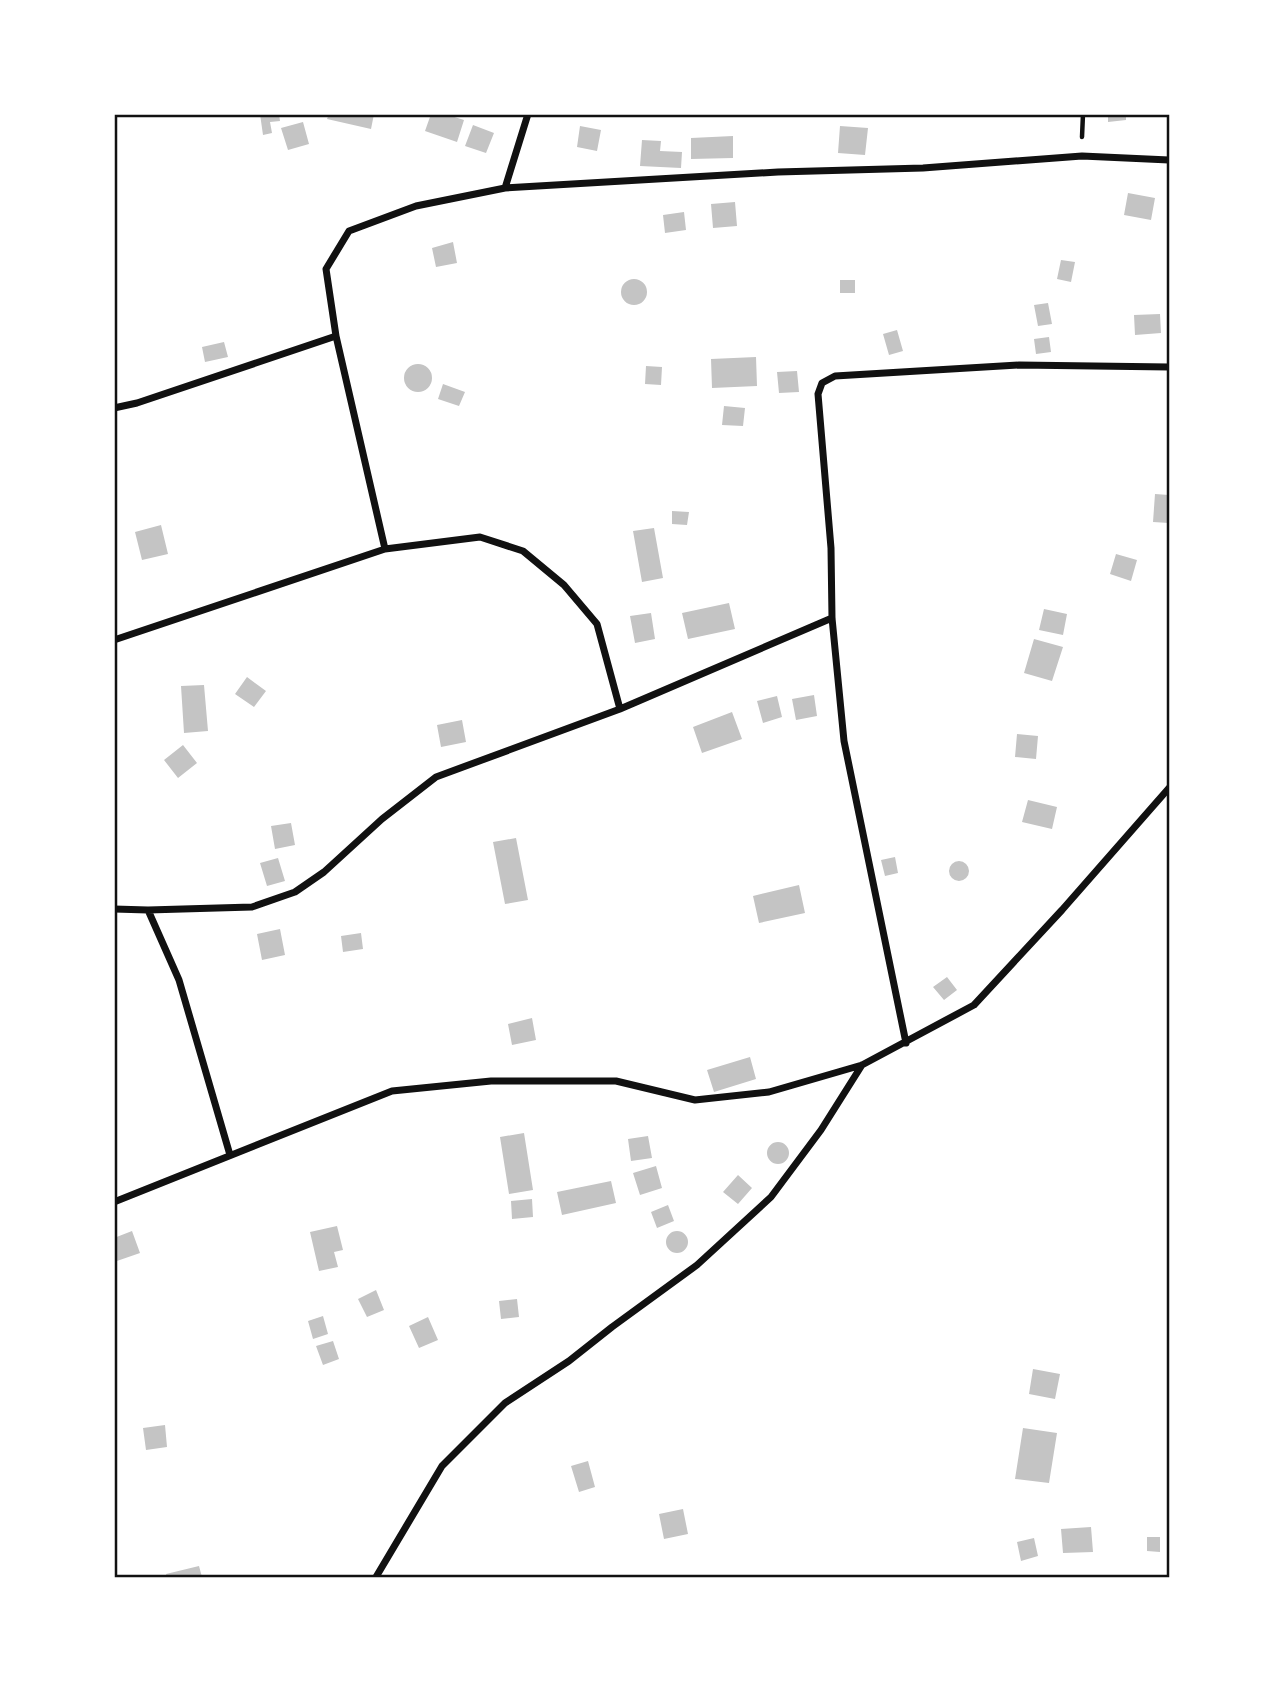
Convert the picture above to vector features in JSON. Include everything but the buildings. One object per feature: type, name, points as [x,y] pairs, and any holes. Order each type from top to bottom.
[{"type":"street","points":[[505,188],[528,114]]},
{"type":"street","points":[[385,549],[336,336],[326,269],[349,230],[416,206],[505,188],[923,168],[1082,156],[1169,160]]},
{"type":"street","points":[[114,408],[336,336]]},
{"type":"street","points":[[906,1043],[844,741],[832,618],[831,548],[818,394],[822,383],[835,376],[1019,365],[1169,367]]},
{"type":"street","points":[[114,640],[385,549],[481,537],[523,551],[564,584],[597,624],[620,709]]},
{"type":"street","points":[[114,909],[252,907],[295,892],[324,872],[382,819],[436,777],[620,709],[832,618]]},
{"type":"street","points":[[114,1202],[392,1091],[491,1081],[616,1081],[695,1100],[769,1092],[862,1065],[974,1005],[1169,788]]},
{"type":"street","points":[[148,910],[179,980],[230,1155]]},
{"type":"street","points":[[376,1577],[442,1466],[505,1403],[569,1361],[697,1265],[771,1197],[821,1130],[862,1065]]}]
